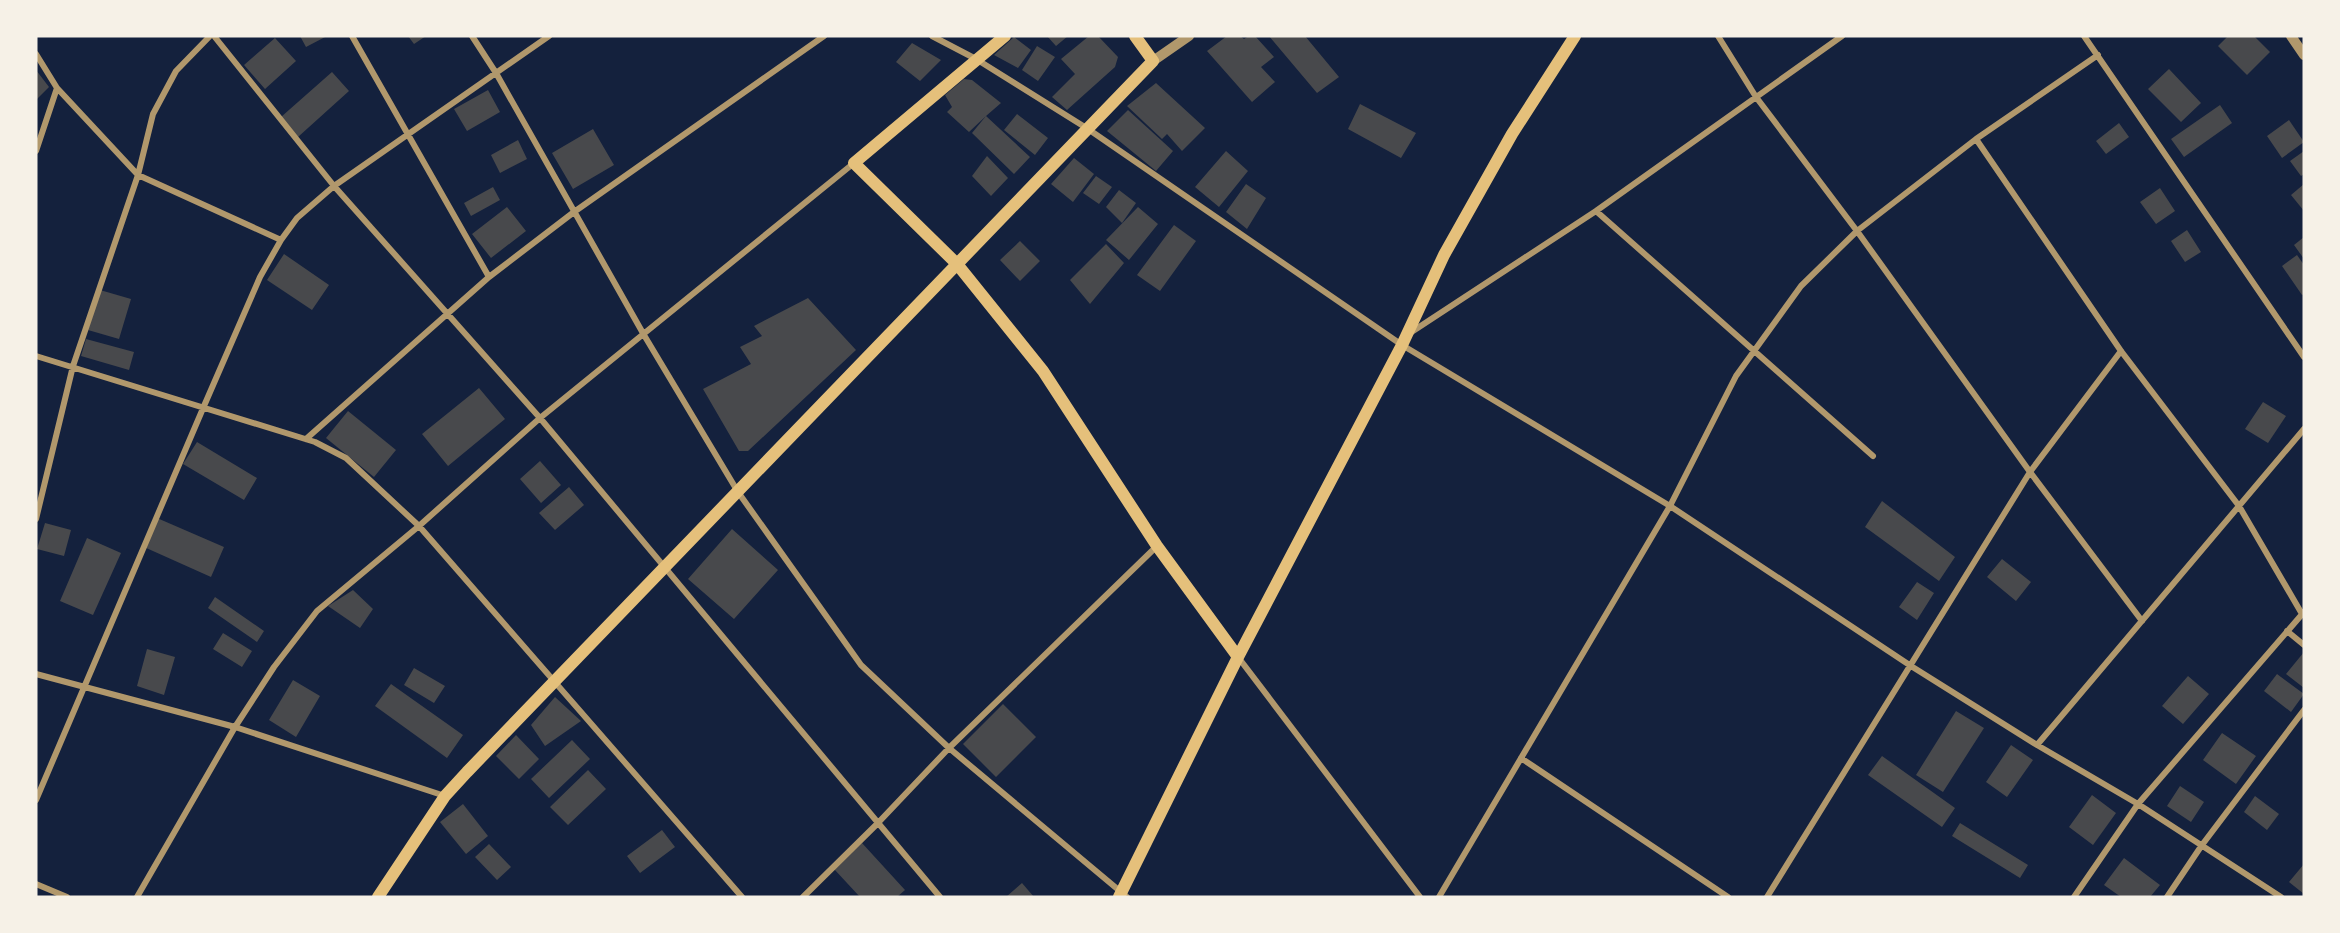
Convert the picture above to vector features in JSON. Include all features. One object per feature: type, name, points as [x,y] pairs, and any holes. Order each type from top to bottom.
[{"type":"main road","points":[[1005,36],[854,163],[957,264],[1043,371],[1157,546],[1238,657]]},
{"type":"main road","points":[[378,897],[446,796],[663,567],[1153,61],[1135,36]]},
{"type":"main road","points":[[1123,895],[1238,657],[1405,340],[1444,255],[1512,134],[1575,36]]},
{"type":"street","points":[[36,519],[73,366],[138,175],[153,114],[176,71],[212,36],[334,186],[540,418],[940,897]]},
{"type":"street","points":[[352,36],[489,277]]},
{"type":"street","points":[[472,36],[496,73],[644,335],[738,492],[861,664],[949,748],[1123,895]]},
{"type":"street","points":[[36,800],[260,277],[281,240],[297,218],[334,186],[549,36]]},
{"type":"street","points":[[306,439],[489,277],[574,212],[824,36]]},
{"type":"street","points":[[932,36],[976,59],[1088,129],[1405,340],[1671,507],[1911,666],[2037,745],[2138,804],[2281,897]]},
{"type":"street","points":[[1153,61],[1189,36]]},
{"type":"street","points":[[1718,36],[1756,97],[1857,231],[2030,472],[2142,621]]},
{"type":"street","points":[[1405,340],[1596,211],[1842,36]]},
{"type":"street","points":[[2084,36],[2304,357]]},
{"type":"street","points":[[2291,36],[2304,55]]},
{"type":"street","points":[[36,54],[57,88],[138,175],[281,240]]},
{"type":"street","points":[[1439,897],[1671,507],[1737,376],[1802,286],[1857,231],[1976,139],[2098,55]]},
{"type":"street","points":[[36,151],[57,88]]},
{"type":"street","points":[[1976,139],[2121,351],[2240,506],[2303,612],[2138,804],[2074,897]]},
{"type":"street","points":[[137,897],[235,726],[274,667],[317,611],[419,526],[540,418],[854,163]]},
{"type":"street","points":[[1596,211],[1874,456]]},
{"type":"street","points":[[1767,897],[2030,472],[2121,351]]},
{"type":"street","points":[[36,356],[306,439],[346,458],[419,526],[742,897]]},
{"type":"street","points":[[2037,745],[2304,429]]},
{"type":"street","points":[[803,897],[949,748],[1157,546]]},
{"type":"street","points":[[2287,631],[2304,645]]},
{"type":"street","points":[[1238,657],[1420,897]]},
{"type":"street","points":[[36,674],[235,726],[446,796]]},
{"type":"street","points":[[2167,897],[2202,845],[2304,710]]},
{"type":"street","points":[[1521,758],[1728,897]]},
{"type":"street","points":[[36,884],[67,897]]},
{"type":"building","points":[[300,36],[327,36],[306,47]]},
{"type":"building","points":[[408,36],[426,36],[414,44]]},
{"type":"building","points":[[1047,36],[1068,36],[1056,46]]},
{"type":"building","points":[[1089,36],[1098,36],[1118,57],[1115,67],[1067,110],[1052,97],[1075,74],[1061,59]]},
{"type":"building","points":[[1227,36],[1240,36],[1244,39],[1255,36],[1274,57],[1261,67],[1275,82],[1252,102],[1207,51]]},
{"type":"building","points":[[1269,36],[1305,36],[1339,77],[1317,93]]},
{"type":"building","points":[[2228,36],[2254,36],[2270,52],[2247,75],[2218,46]]},
{"type":"building","points":[[1014,37],[1031,50],[1018,68],[994,55]]},
{"type":"building","points":[[275,38],[296,61],[265,89],[244,65]]},
{"type":"building","points":[[912,43],[941,60],[920,81],[896,62]]},
{"type":"building","points":[[1037,46],[1055,57],[1038,81],[1022,70]]},
{"type":"building","points":[[2169,69],[2201,103],[2181,122],[2148,89]]},
{"type":"building","points":[[36,70],[49,87],[36,100]]},
{"type":"building","points":[[332,72],[349,91],[298,137],[281,117]]},
{"type":"building","points":[[964,79],[972,80],[1001,103],[969,132],[947,112],[952,107],[945,95]]},
{"type":"building","points":[[1156,83],[1205,128],[1182,151],[1167,134],[1162,139],[1127,106]]},
{"type":"building","points":[[488,90],[500,112],[467,131],[454,109]]},
{"type":"building","points":[[1360,104],[1416,133],[1401,158],[1348,129]]},
{"type":"building","points":[[2220,105],[2232,123],[2184,157],[2171,139]]},
{"type":"building","points":[[1128,110],[1173,151],[1156,171],[1107,131]]},
{"type":"building","points":[[1017,114],[1048,138],[1035,155],[1004,130]]},
{"type":"building","points":[[986,116],[1030,157],[1014,174],[972,133]]},
{"type":"building","points":[[2289,120],[2304,142],[2282,158],[2267,136]]},
{"type":"building","points":[[2119,123],[2129,137],[2106,154],[2096,141]]},
{"type":"building","points":[[593,129],[614,165],[573,189],[552,153]]},
{"type":"building","points":[[518,140],[527,159],[500,173],[491,155]]},
{"type":"building","points":[[1226,151],[1248,171],[1219,207],[1195,187]]},
{"type":"building","points":[[2304,151],[2304,174],[2301,176],[2290,161]]},
{"type":"building","points":[[987,156],[1008,178],[991,196],[972,176]]},
{"type":"building","points":[[1074,158],[1094,174],[1073,202],[1051,184]]},
{"type":"building","points":[[1096,176],[1112,187],[1099,204],[1083,193]]},
{"type":"building","points":[[1246,184],[1266,198],[1247,229],[1226,212]]},
{"type":"building","points":[[2304,184],[2304,211],[2291,195]]},
{"type":"building","points":[[493,187],[500,200],[471,216],[464,203]]},
{"type":"building","points":[[2160,188],[2175,211],[2156,224],[2140,202]]},
{"type":"building","points":[[1119,190],[1136,203],[1122,223],[1106,207]]},
{"type":"building","points":[[507,207],[526,231],[491,258],[472,234]]},
{"type":"building","points":[[1138,207],[1158,224],[1129,260],[1106,240]]},
{"type":"building","points":[[1174,225],[1196,241],[1160,291],[1137,275]]},
{"type":"building","points":[[2187,230],[2201,252],[2185,262],[2171,241]]},
{"type":"building","points":[[2304,237],[2304,259],[2294,245]]},
{"type":"building","points":[[1020,241],[1040,261],[1020,281],[1000,260]]},
{"type":"building","points":[[1106,244],[1124,263],[1090,304],[1070,280]]},
{"type":"building","points":[[284,254],[329,285],[312,310],[267,280]]},
{"type":"building","points":[[2297,255],[2304,265],[2304,294],[2302,295],[2282,266]]},
{"type":"building","points":[[100,290],[131,299],[119,339],[88,330]]},
{"type":"building","points":[[808,298],[856,350],[748,451],[739,451],[703,389],[751,364],[740,347],[762,336],[754,326]]},
{"type":"building","points":[[86,339],[134,352],[129,370],[81,356]]},
{"type":"building","points":[[479,388],[505,419],[448,466],[422,434]]},
{"type":"building","points":[[2263,402],[2286,416],[2268,443],[2245,429]]},
{"type":"building","points":[[348,411],[396,450],[374,477],[326,438]]},
{"type":"building","points":[[197,442],[257,478],[244,500],[183,464]]},
{"type":"building","points":[[540,461],[561,485],[541,503],[520,479]]},
{"type":"building","points":[[569,487],[584,505],[555,530],[539,513]]},
{"type":"building","points":[[1882,501],[1955,557],[1939,581],[1865,527]]},
{"type":"building","points":[[157,518],[224,547],[211,577],[144,547]]},
{"type":"building","points":[[45,523],[71,530],[64,556],[37,549]]},
{"type":"building","points":[[732,529],[778,570],[734,619],[688,579]]},
{"type":"building","points":[[87,538],[121,553],[93,615],[60,601]]},
{"type":"building","points":[[2002,559],[2031,582],[2016,601],[1987,577]]},
{"type":"building","points":[[1917,582],[1934,593],[1917,620],[1899,607]]},
{"type":"building","points":[[353,590],[373,609],[360,628],[328,606]]},
{"type":"building","points":[[215,597],[264,631],[257,642],[208,608]]},
{"type":"building","points":[[223,633],[252,651],[242,667],[213,649]]},
{"type":"building","points":[[147,649],[175,657],[164,695],[137,686]]},
{"type":"building","points":[[2304,652],[2304,688],[2286,674]]},
{"type":"building","points":[[414,668],[445,686],[434,703],[404,685]]},
{"type":"building","points":[[2277,674],[2304,694],[2291,712],[2264,691]]},
{"type":"building","points":[[2188,676],[2209,694],[2183,724],[2162,706]]},
{"type":"building","points":[[293,680],[320,696],[296,737],[269,720]]},
{"type":"building","points":[[391,684],[463,735],[447,758],[375,706]]},
{"type":"building","points":[[555,697],[581,721],[545,746],[531,725]]},
{"type":"building","points":[[1003,704],[1036,737],[996,777],[963,744]]},
{"type":"building","points":[[1956,711],[1984,728],[1943,792],[1916,775]]},
{"type":"building","points":[[2222,733],[2256,756],[2236,784],[2203,760]]},
{"type":"building","points":[[516,735],[539,759],[519,779],[496,756]]},
{"type":"building","points":[[572,740],[590,759],[549,798],[531,779]]},
{"type":"building","points":[[2011,745],[2033,760],[2007,797],[1986,782]]},
{"type":"building","points":[[1882,756],[1955,808],[1942,827],[1868,775]]},
{"type":"building","points":[[588,770],[606,789],[568,825],[550,807]]},
{"type":"building","points":[[2180,786],[2204,802],[2191,822],[2167,806]]},
{"type":"building","points":[[2092,795],[2116,813],[2093,845],[2069,827]]},
{"type":"building","points":[[2255,796],[2279,814],[2267,830],[2244,812]]},
{"type":"building","points":[[463,804],[488,836],[466,854],[440,822]]},
{"type":"building","points":[[1960,823],[2028,865],[2020,878],[1952,836]]},
{"type":"building","points":[[662,830],[675,847],[640,873],[627,856]]},
{"type":"building","points":[[862,843],[905,890],[897,897],[860,897],[834,869]]},
{"type":"building","points":[[489,844],[511,867],[497,880],[475,857]]},
{"type":"building","points":[[2124,858],[2160,885],[2150,897],[2121,897],[2104,885]]},
{"type":"building","points":[[2304,864],[2304,894],[2289,882]]},
{"type":"building","points":[[1022,883],[1034,897],[1006,897]]}]
